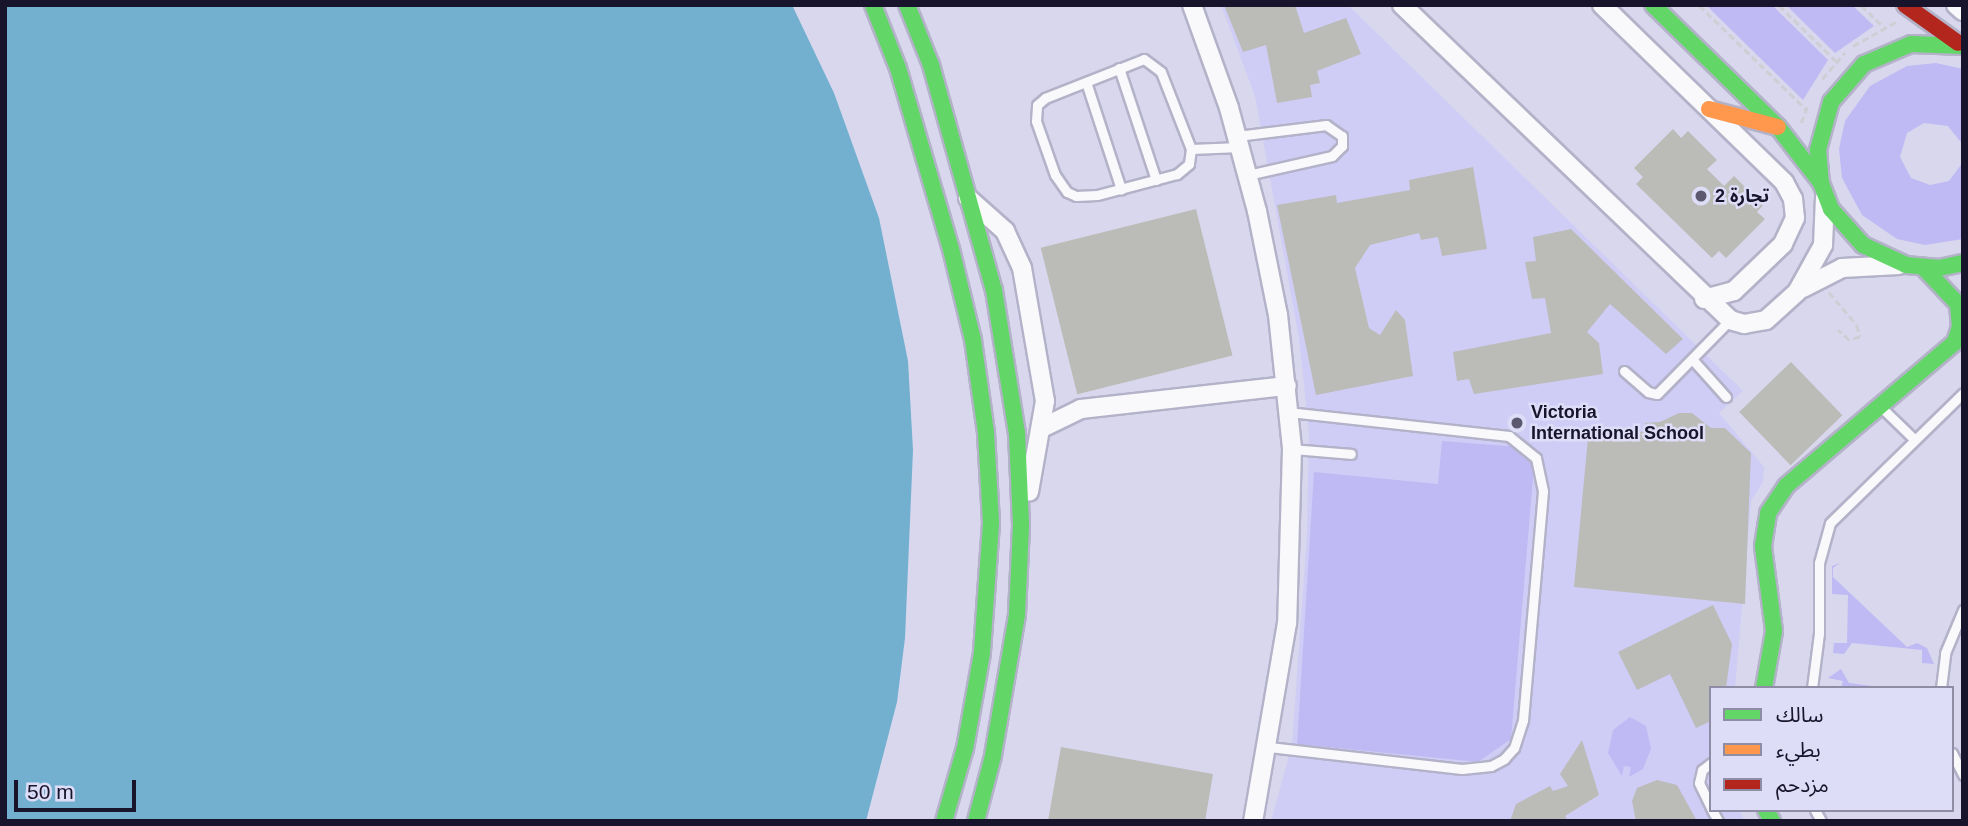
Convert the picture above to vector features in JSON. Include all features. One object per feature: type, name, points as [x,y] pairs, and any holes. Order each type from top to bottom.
[{"type":"main road","points":[[873,5],[898,68],[951,249],[973,340],[986,433],[991,523],[982,653],[965,748],[944,821]]},
{"type":"main road","points":[[907,5],[931,65],[1004,337],[1017,433],[1021,526],[1011,659],[976,821]]},
{"type":"main road","points":[[1653,5],[1778,127],[1823,189],[1840,223],[1857,240],[1876,254],[1915,266],[1963,263]]},
{"type":"main road","points":[[1905,5],[1962,46]]},
{"type":"main road","points":[[1823,189],[1818,150],[1824,117],[1851,75],[1879,55],[1910,44],[1962,46]]},
{"type":"main road","points":[[1709,109],[1778,127]]},
{"type":"main road","points":[[1763,686],[1774,631],[1763,546],[1768,513],[1786,486],[1959,338],[1961,319],[1958,304],[1915,266]]},
{"type":"street","points":[[1192,5],[1239,141],[1268,262],[1287,386],[1293,449],[1287,623],[1269,747],[1253,821]]},
{"type":"street","points":[[1602,5],[1784,182],[1793,199],[1795,218],[1783,244],[1727,295],[1704,299]]},
{"type":"street","points":[[1956,5],[1963,10]]},
{"type":"street","points":[[1409,7],[1704,299],[1730,320],[1744,324],[1766,320],[1797,292],[1818,279],[1853,265],[1915,266]]},
{"type":"street","points":[[1797,292],[1823,246],[1823,189]]},
{"type":"street","points":[[967,198],[1005,231],[1018,255],[1043,392],[1042,428],[1021,526]]},
{"type":"street","points":[[1042,428],[1081,409],[1287,386]]},
{"type":"street","points":[[1043,392],[1081,409]]},
{"type":"lane","points":[[1143,59],[1158,67],[1191,149],[1186,168],[1156,180],[1087,197],[1067,192],[1055,175],[1036,121],[1040,101],[1119,68],[1143,59]]},
{"type":"lane","points":[[1119,68],[1156,180]]},
{"type":"lane","points":[[1086,82],[1121,189]]},
{"type":"lane","points":[[1191,149],[1326,125],[1342,136],[1342,146],[1332,156],[1248,175]]},
{"type":"lane","points":[[1624,371],[1648,392],[1657,394],[1730,320]]},
{"type":"lane","points":[[1692,359],[1726,397]]},
{"type":"lane","points":[[1812,686],[1824,536],[1838,512],[1963,393]]},
{"type":"lane","points":[[1879,406],[1914,439]]},
{"type":"lane","points":[[1269,747],[1462,769],[1492,766],[1504,759],[1514,748],[1523,720],[1542,491],[1536,458],[1509,436],[1290,411]]},
{"type":"lane","points":[[1293,449],[1351,454]]},
{"type":"lane","points":[[1941,686],[1945,653],[1963,610]]},
{"type":"lane","points":[[1954,757],[1963,775]]},
{"type":"lane","points":[[1709,765],[1702,770],[1699,783],[1709,805]]},
{"type":"path","points":[[1699,5],[1806,109]]},
{"type":"path","points":[[1779,5],[1836,61]]},
{"type":"path","points":[[1861,5],[1884,27]]},
{"type":"path","points":[[1818,279],[1856,323],[1860,337],[1849,340],[1838,330]]},
{"type":"shaded area","points":[[5,5],[792,5],[834,93],[879,218],[908,361],[913,450],[905,638],[897,702],[866,821],[5,821]]},
{"type":"shaded area","name":"Victoria International School","points":[[1221,5],[1348,5],[1743,391],[1719,413],[1764,467],[1763,482],[1751,501],[1735,686],[1709,686],[1709,812],[1740,812],[1745,821],[1271,821],[1292,745],[1307,534],[1309,432],[1299,338],[1255,96]]},
{"type":"shaded area","points":[[1706,5],[1772,5],[1828,60],[1803,100]]},
{"type":"shaded area","points":[[1786,5],[1852,5],[1874,26],[1835,53]]},
{"type":"shaded area","points":[[1936,63],[1963,69],[1963,145],[1948,126],[1924,123],[1907,133],[1900,157],[1911,178],[1930,185],[1949,181],[1963,162],[1963,239],[1925,245],[1897,239],[1862,215],[1842,178],[1839,149],[1845,121],[1870,86],[1907,66]]},
{"type":"shaded area","points":[[1442,441],[1520,447],[1534,466],[1511,739],[1478,762],[1297,744],[1314,472],[1438,484]]},
{"type":"shaded area","points":[[1840,563],[1833,568],[1833,577],[1907,647],[1917,643],[1927,648],[1934,664],[1922,663],[1922,650],[1852,643],[1844,654],[1833,653],[1834,643],[1847,643],[1848,595],[1832,594],[1832,566]]},
{"type":"shaded area","points":[[1841,669],[1849,683],[1872,686],[1842,686],[1843,681],[1828,678]]},
{"type":"shaded area","points":[[1630,717],[1646,726],[1651,749],[1643,769],[1629,777],[1631,767],[1624,766],[1622,776],[1608,753],[1613,730]]},
{"type":"building","points":[[1224,5],[1295,5],[1304,33],[1346,18],[1361,54],[1317,71],[1320,83],[1310,85],[1312,97],[1277,103],[1266,45],[1243,52]]},
{"type":"building","name":"تجارة 2","points":[[1673,129],[1681,138],[1688,131],[1717,160],[1707,169],[1724,186],[1734,176],[1763,205],[1757,212],[1765,219],[1726,258],[1719,251],[1712,258],[1636,184],[1643,177],[1634,168]]},
{"type":"building","points":[[1473,167],[1487,249],[1442,256],[1438,237],[1421,240],[1419,233],[1370,245],[1355,268],[1369,328],[1380,335],[1396,310],[1405,320],[1413,376],[1316,395],[1277,205],[1336,195],[1337,203],[1410,190],[1409,180]]},
{"type":"building","points":[[1196,209],[1233,356],[1077,394],[1041,248]]},
{"type":"building","points":[[1571,229],[1683,339],[1666,354],[1610,304],[1587,332],[1599,343],[1603,374],[1474,394],[1469,379],[1457,381],[1453,352],[1551,333],[1545,298],[1532,299],[1525,262],[1536,261],[1533,237]]},
{"type":"building","points":[[1791,362],[1842,415],[1791,465],[1739,412]]},
{"type":"building","points":[[1679,413],[1692,413],[1711,428],[1725,428],[1751,453],[1745,604],[1574,587],[1589,427],[1645,432],[1645,423],[1660,422]]},
{"type":"building","points":[[1713,605],[1732,644],[1726,686],[1709,686],[1709,722],[1696,728],[1670,674],[1637,690],[1618,652]]},
{"type":"building","points":[[1582,740],[1599,795],[1565,816],[1568,821],[1510,821],[1516,804],[1550,786],[1553,791],[1568,786],[1560,774]]},
{"type":"building","points":[[1061,747],[1213,774],[1205,821],[1048,821]]},
{"type":"building","points":[[1657,780],[1677,785],[1697,821],[1636,821],[1632,801],[1637,788]]},
{"type":"traffic: fast","points":[[873,5],[898,68],[951,249],[973,340],[986,433],[991,523],[982,653],[965,748],[944,821]]},
{"type":"traffic: fast","points":[[907,5],[931,65],[994,290],[1017,433],[1021,526],[1017,615],[993,756],[976,821]]},
{"type":"traffic: fast","points":[[1653,5],[1778,127],[1819,180]]},
{"type":"traffic: fast","points":[[1963,46],[1911,44],[1864,64],[1831,102],[1818,150],[1821,183],[1831,209],[1863,245],[1906,265],[1939,268],[1963,263]]},
{"type":"traffic: fast","points":[[1764,686],[1774,631],[1763,546],[1768,513],[1786,486],[1955,342],[1960,327],[1958,304],[1924,268]]},
{"type":"traffic: fast","points":[[1767,812],[1772,821]]},
{"type":"traffic: slow","points":[[1709,109],[1778,127]]},
{"type":"traffic: jam","points":[[1905,5],[1958,43]]},
{"type":"place","name":"تجارة 2","points":[[1701,196]]},
{"type":"place","name":"Victoria International School","points":[[1517,423]]}]
